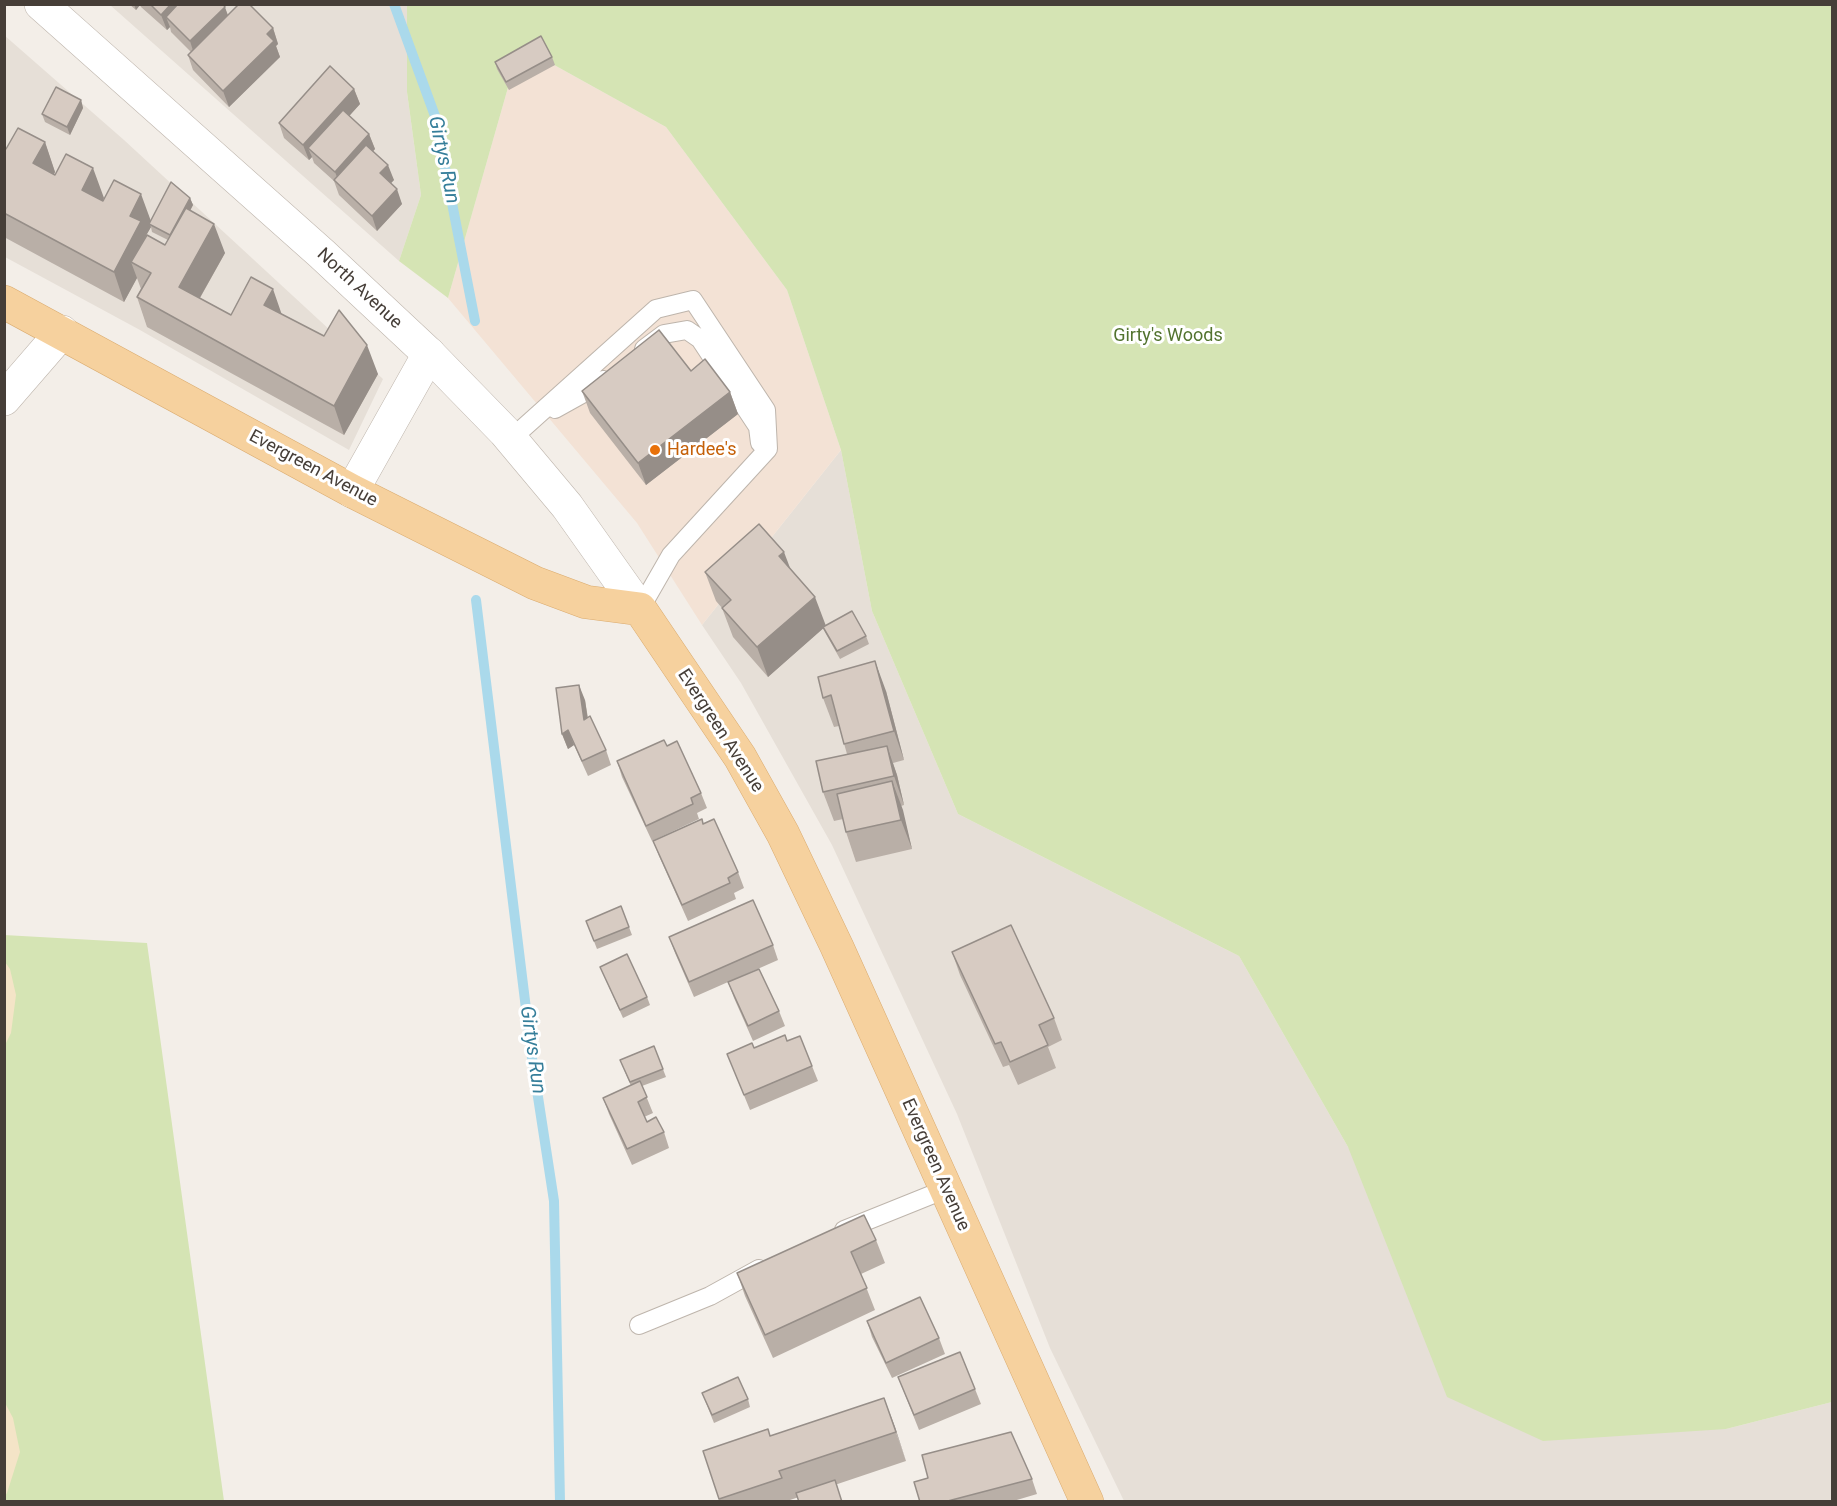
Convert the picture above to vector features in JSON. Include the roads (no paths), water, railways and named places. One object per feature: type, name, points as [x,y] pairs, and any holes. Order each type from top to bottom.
[{"type":"main road","name":"Evergreen Avenue","points":[[4,302],[352,491],[535,583],[586,602],[640,609],[740,757],[783,834],[837,947],[1086,1502]]},
{"type":"street","name":"North Avenue","points":[[41,4],[322,254],[429,354],[519,431],[567,506],[640,609]]},
{"type":"street","points":[[4,399],[62,332]]},
{"type":"street","points":[[352,491],[429,354]]},
{"type":"lane","points":[[519,431],[656,309],[693,300],[766,410],[768,449],[671,555],[640,609]]},
{"type":"lane","points":[[519,431],[591,389],[664,334],[687,330],[700,339],[758,427],[761,456]]},
{"type":"lane","points":[[831,1235],[946,1189]]},
{"type":"lane","points":[[639,1325],[710,1296],[773,1261]]},
{"type":"waterway","name":"Girtys Run","points":[[394,4],[435,116],[475,321]]},
{"type":"waterway","name":"Girtys Run","points":[[476,600],[532,1058],[554,1201],[560,1502]]},
{"type":"place","name":"Hardee's","points":[[655,450]]},
{"type":"park label","name":"Girty's Woods","points":[[1168,336]]}]
